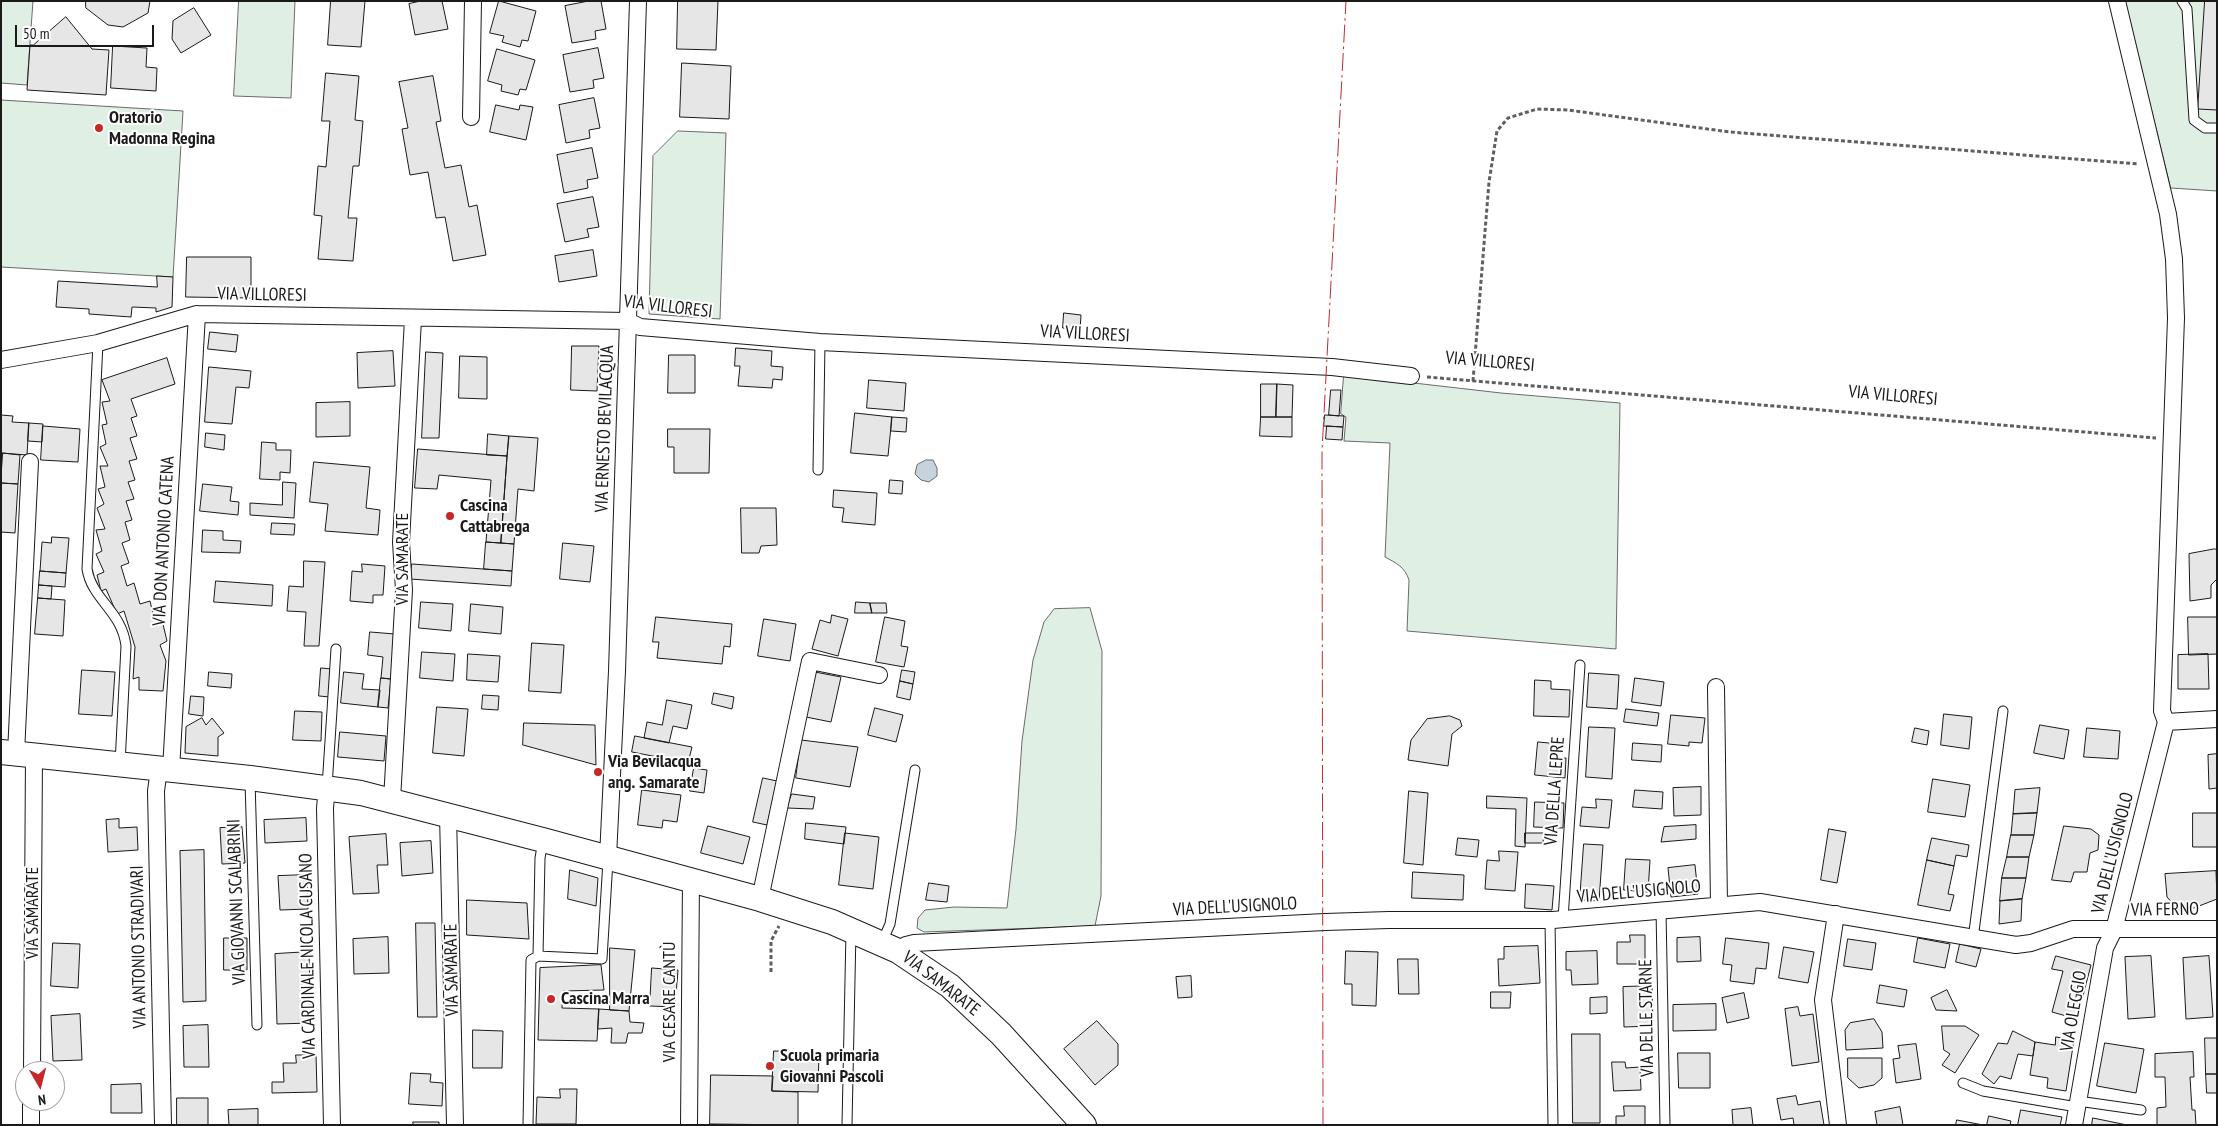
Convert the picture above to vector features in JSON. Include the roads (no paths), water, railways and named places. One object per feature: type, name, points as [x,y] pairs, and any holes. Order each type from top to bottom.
[{"type":"street","points":[[471,117],[474,1]]},
{"type":"street","name":"VIA ERNESTO BEVILACQUA","points":[[608,857],[638,1]]},
{"type":"street","points":[[2117,1],[2168,214],[2174,259],[2176,318],[2162,711],[2166,722],[2217,719]]},
{"type":"street","name":"VIA VILLORESI","points":[[1,360],[98,344],[197,314],[628,321],[640,327],[820,342],[1313,366],[1411,376]]},
{"type":"street","name":"VIA DON ANTONIO CATENA","points":[[165,769],[197,314]]},
{"type":"street","name":"VIA SAMARATE","points":[[392,800],[404,590],[402,542],[413,319]]},
{"type":"street","name":"VIA SAMARATE","points":[[30,462],[17,754],[32,1061]]},
{"type":"street","points":[[760,899],[810,660],[878,675]]},
{"type":"street","points":[[1716,686],[1719,904]]},
{"type":"street","name":"VIA DELL'USIGNOLO","points":[[890,947],[914,943],[1325,922],[1556,920],[1719,904],[1769,902],[1973,939],[2023,945],[2073,929],[2114,930],[2166,722]]},
{"type":"street","name":"VIA SAMARATE","points":[[17,754],[327,787],[392,800],[760,899],[851,929],[890,947],[950,986],[989,1022],[1084,1125]]},
{"type":"street","name":"VIA ANTONIO STRADIVARI","points":[[163,1125],[156,791],[165,769]]},
{"type":"street","name":"VIA CARDINALE NICOLA CUSANO","points":[[327,787],[325,808],[332,1125]]},
{"type":"street","name":"VIA SAMARATE","points":[[448,814],[455,1125]]},
{"type":"street","name":"VIA CESARE CANTÙ","points":[[689,1125],[691,880]]},
{"type":"street","points":[[1836,914],[1823,1000],[1838,1125]]},
{"type":"street","name":"VIA FERNO","points":[[2114,930],[2217,929]]},
{"type":"street","name":"VIA OLEGGIO","points":[[2074,1125],[2106,948],[2114,930]]},
{"type":"street","points":[[31,1111],[31,1125]]},
{"type":"lane","points":[[2182,1],[2187,9],[2194,120],[2205,128],[2217,128]]},
{"type":"lane","points":[[818,470],[820,342]]},
{"type":"lane","points":[[98,344],[87,568],[91,586],[118,619],[125,636],[120,764]]},
{"type":"lane","points":[[327,787],[336,648]]},
{"type":"lane","name":"VIA DELLA LEPRE","points":[[1553,1125],[1556,920],[1580,665]]},
{"type":"lane","points":[[1973,939],[2002,711]]},
{"type":"lane","points":[[890,947],[890,924],[914,770]]},
{"type":"lane","name":"VIA GIOVANNI SCALABRINI","points":[[250,778],[257,1025]]},
{"type":"lane","points":[[538,956],[540,858],[543,840]]},
{"type":"lane","points":[[528,1125],[531,960],[538,956],[602,959],[608,857]]},
{"type":"lane","name":"VIA DELLE STARNE","points":[[1661,910],[1665,1125]]},
{"type":"lane","points":[[847,1125],[851,929]]},
{"type":"lane","points":[[1963,1082],[1983,1091],[2077,1104],[2141,1110]]},
{"type":"place","name":"Oratorio Madonna Regina","points":[[99,128]]},
{"type":"place","name":"Cascina Cattabrega","points":[[450,516]]},
{"type":"place","name":"Via Bevilacqua ang. Samarate","points":[[598,772]]},
{"type":"place","name":"Cascina Marra","points":[[551,999]]},
{"type":"place","name":"Scuola primaria Giovanni Pascoli","points":[[770,1066]]}]
